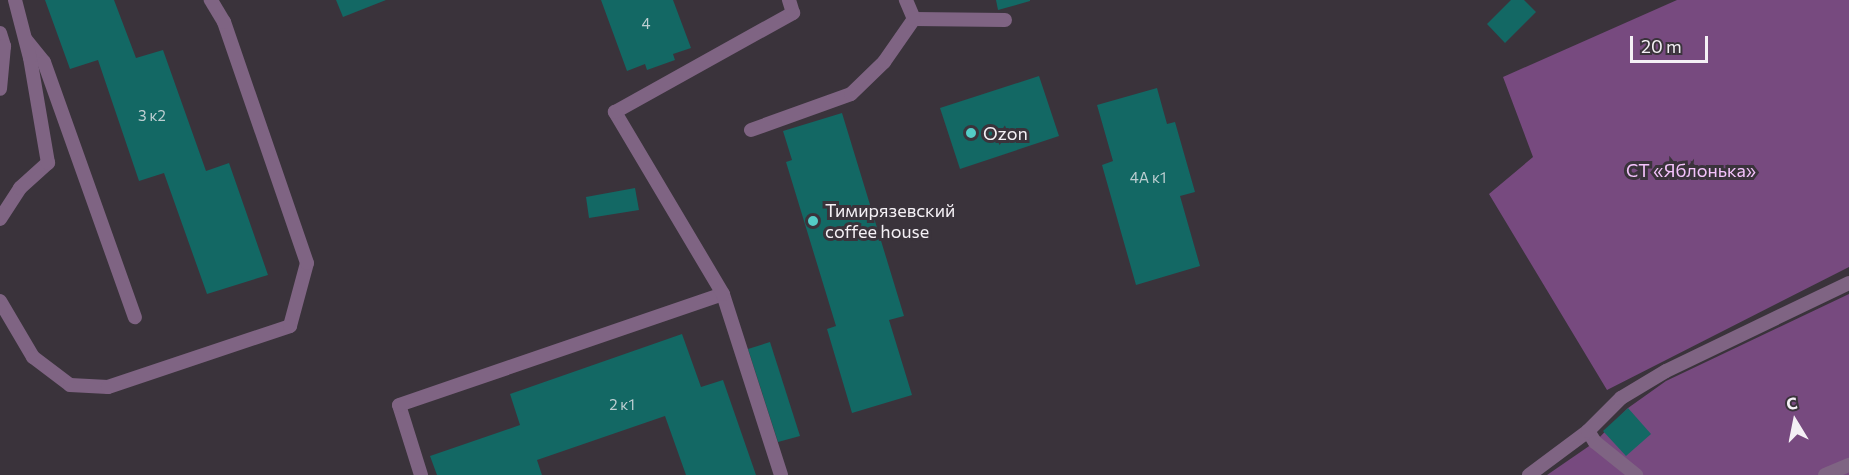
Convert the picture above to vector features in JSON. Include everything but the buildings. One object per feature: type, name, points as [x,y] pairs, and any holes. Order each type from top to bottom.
[{"type":"lane","points":[[0,219],[20,188],[48,163],[26,40],[15,0]]},
{"type":"lane","points":[[0,301],[33,357],[70,385],[108,387],[290,326],[307,263],[224,22],[211,0]]},
{"type":"lane","points":[[781,475],[723,294],[615,112],[793,13],[789,0]]},
{"type":"lane","points":[[906,0],[914,19]]},
{"type":"lane","points":[[914,19],[1005,20]]},
{"type":"lane","points":[[751,130],[850,94],[884,62],[914,19]]},
{"type":"lane","points":[[0,33],[4,46],[0,89]]},
{"type":"lane","points":[[26,40],[44,62],[135,316]]},
{"type":"lane","points":[[1529,475],[1588,431],[1621,398],[1666,371],[1849,283]]},
{"type":"lane","points":[[421,475],[399,405],[723,294]]},
{"type":"lane","points":[[1588,431],[1595,442],[1636,475]]},
{"type":"lane","points":[[1825,475],[1849,465]]},
{"type":"green space","name":"СТ «Яблонька»","points":[[1677,0],[1849,0],[1849,267],[1607,390],[1489,194],[1533,157],[1503,77]]},
{"type":"green space","points":[[1849,294],[1849,475],[1547,475],[1595,442],[1628,408],[1666,381]]},
{"type":"place","name":"Ozon","points":[[971,133]]},
{"type":"place","name":"Тимирязевский coffee house","points":[[813,221]]}]
